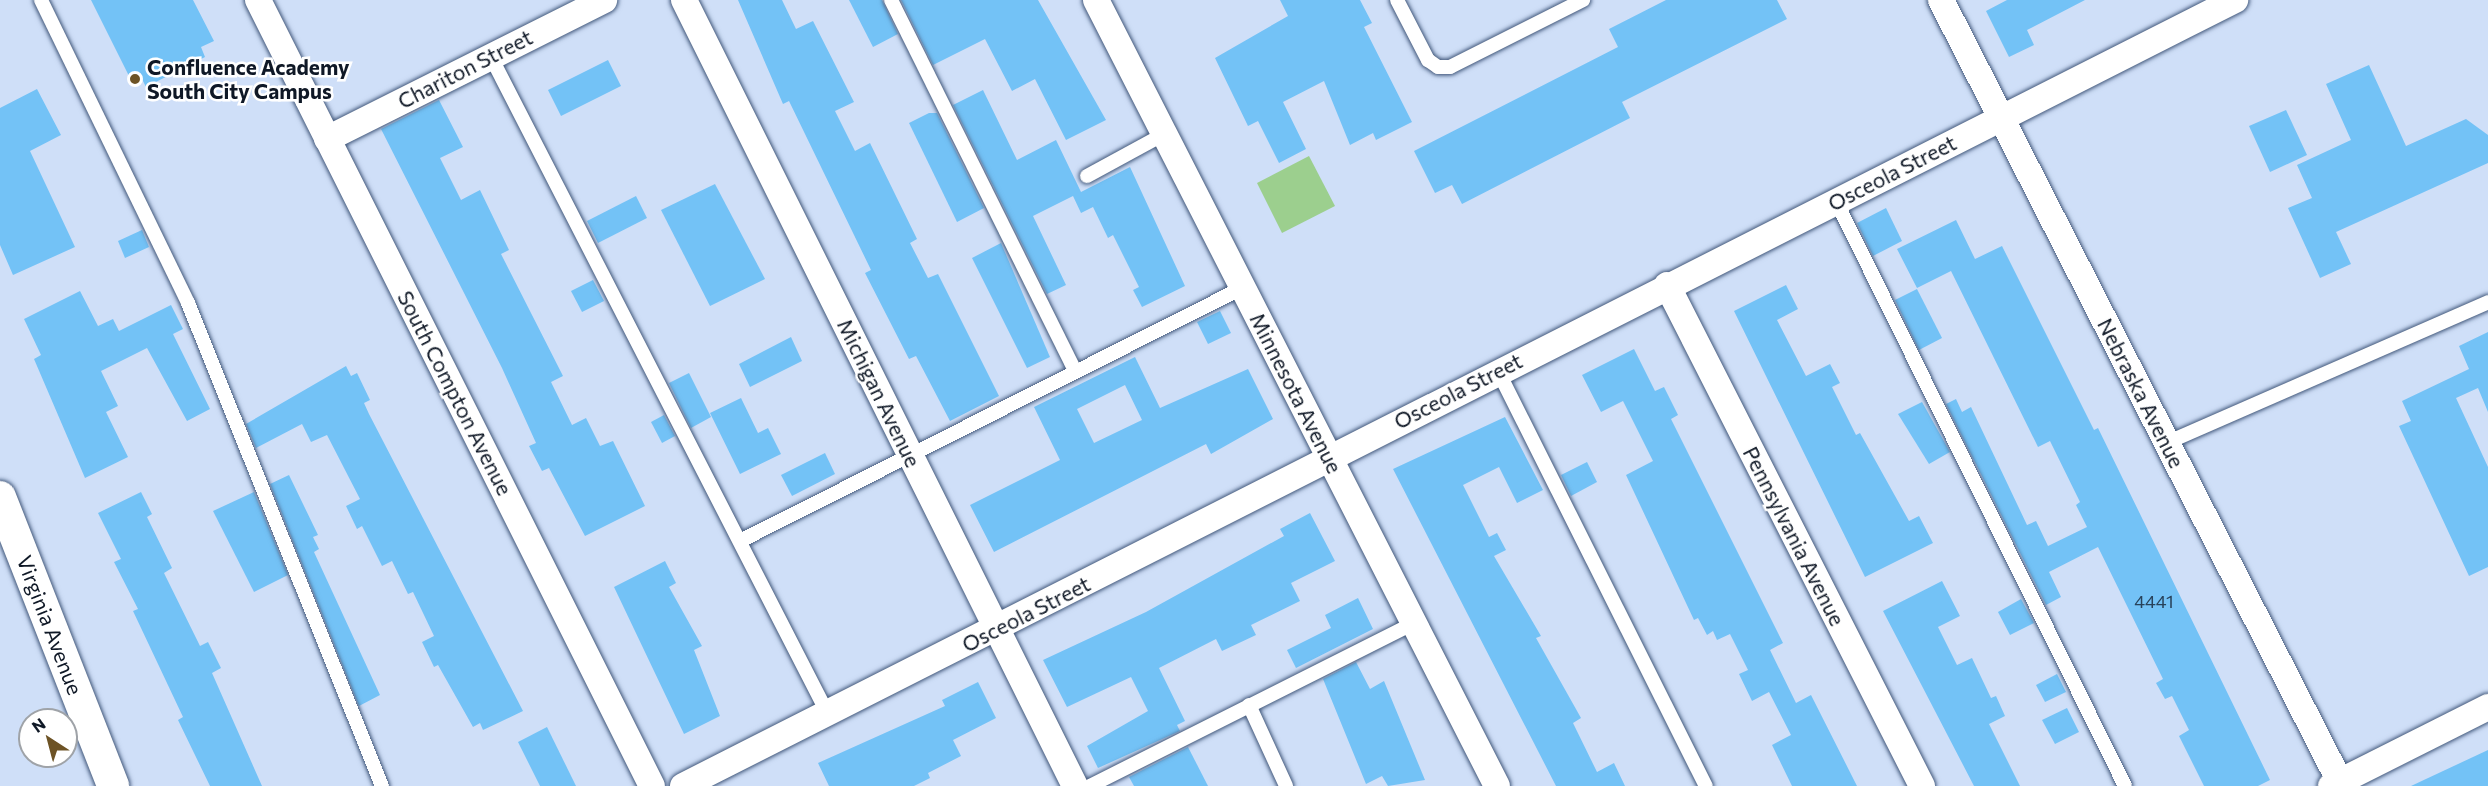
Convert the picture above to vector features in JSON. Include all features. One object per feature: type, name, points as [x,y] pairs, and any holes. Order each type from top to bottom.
[{"type":"street","name":"South Compton Avenue","points":[[258,0],[652,786]]},
{"type":"street","name":"Chariton Street","points":[[327,139],[604,0]]},
{"type":"street","name":"Michigan Avenue","points":[[684,0],[1075,786]]},
{"type":"street","name":"Minnesota Avenue","points":[[1096,0],[1242,288],[1416,622],[1497,786]]},
{"type":"street","name":"Nebraska Avenue","points":[[1941,0],[2337,785]]},
{"type":"street","name":"Osceola Street","points":[[683,786],[996,630],[1667,285],[2235,0]]},
{"type":"street","name":"Pennsylvania Avenue","points":[[1667,285],[1922,786]]},
{"type":"street","name":"Virginia Avenue","points":[[0,497],[113,786]]},
{"type":"street","points":[[2337,785],[2488,707]]},
{"type":"lane","points":[[41,0],[188,303],[382,786]]},
{"type":"lane","points":[[891,0],[1075,371]]},
{"type":"lane","points":[[1397,0],[1428,60],[1438,67],[1450,67],[1583,0]]},
{"type":"lane","points":[[491,57],[742,540],[828,714]]},
{"type":"lane","points":[[1087,176],[1164,134]]},
{"type":"lane","points":[[1836,201],[2125,786]]},
{"type":"lane","points":[[742,540],[1242,288]]},
{"type":"lane","points":[[2166,443],[2488,302]]},
{"type":"lane","points":[[1498,371],[1706,786]]},
{"type":"lane","points":[[1090,786],[1416,622]]},
{"type":"lane","points":[[1249,705],[1286,786]]},
{"type":"green space","points":[[1309,156],[1335,206],[1282,233],[1257,183]]},
{"type":"building","name":"Confluence Academy South City Campus","points":[[91,0],[193,0],[214,41],[201,47],[205,57],[146,87],[139,73],[130,78]]},
{"type":"building","points":[[738,0],[782,0],[796,29],[813,21],[854,102],[835,111],[855,151],[870,143],[917,239],[910,243],[928,278],[938,274],[999,396],[950,421],[916,356],[909,359],[865,273],[871,270],[789,101],[783,104]]},
{"type":"building","points":[[849,0],[882,0],[898,34],[873,47]]},
{"type":"building","points":[[901,0],[1038,0],[1106,120],[1066,140],[1035,79],[1012,91],[985,39],[933,65]]},
{"type":"building","points":[[1280,0],[1360,0],[1372,23],[1364,27],[1412,122],[1376,140],[1373,133],[1350,145],[1324,81],[1283,102],[1306,149],[1279,163],[1258,121],[1248,126],[1215,58],[1288,16]]},
{"type":"building","points":[[1666,0],[1777,0],[1787,19],[1622,102],[1630,118],[1462,204],[1452,185],[1435,193],[1414,151],[1618,47],[1609,29]]},
{"type":"building","points":[[2007,0],[2085,0],[2027,30],[2034,45],[2009,57],[1986,11]]},
{"type":"building","points":[[608,60],[621,86],[561,116],[548,90]]},
{"type":"building","points":[[2369,65],[2406,146],[2466,119],[2488,135],[2488,163],[2336,232],[2351,264],[2320,278],[2288,208],[2312,198],[2297,165],[2351,140],[2326,84]]},
{"type":"building","points":[[37,89],[61,135],[30,151],[75,247],[13,275],[0,245],[0,108]]},
{"type":"building","points":[[983,90],[1017,160],[1056,140],[1081,192],[1130,167],[1185,286],[1142,307],[1133,290],[1139,287],[1113,235],[1108,238],[1093,207],[1081,213],[1073,196],[1033,216],[1066,285],[1047,294],[953,105]]},
{"type":"building","points":[[439,100],[463,147],[440,158],[461,200],[480,190],[509,250],[501,254],[563,376],[551,382],[572,425],[586,418],[600,446],[613,441],[645,506],[585,536],[549,468],[542,471],[529,446],[536,443],[502,368],[381,129]]},
{"type":"building","points":[[2286,110],[2307,155],[2270,172],[2249,126]]},
{"type":"building","points":[[929,113],[937,113],[984,208],[957,222],[909,123]]},
{"type":"building","points":[[715,184],[765,279],[710,306],[661,210]]},
{"type":"building","points":[[636,196],[647,218],[598,243],[587,221]]},
{"type":"building","points":[[1886,208],[1902,241],[1873,256],[1857,223]]},
{"type":"building","points":[[1956,220],[1975,259],[2002,246],[2094,430],[2098,428],[2270,780],[2258,786],[2204,786],[2179,736],[2189,730],[2172,696],[2165,699],[2156,683],[2163,679],[2098,547],[2049,572],[2061,597],[2046,605],[1946,404],[1956,399],[1962,412],[1971,407],[2027,525],[2036,521],[2048,546],[2087,527],[2076,505],[2080,502],[2050,441],[2038,447],[1951,271],[1917,288],[1897,249]]},
{"type":"building","points":[[142,230],[149,247],[125,258],[118,241]]},
{"type":"building","points":[[1001,243],[1050,357],[1027,368],[972,258]]},
{"type":"building","points":[[593,280],[604,301],[582,312],[571,291]]},
{"type":"building","points":[[1786,285],[1798,309],[1777,320],[1806,376],[1830,364],[1840,383],[1832,387],[1856,435],[1860,433],[1909,521],[1919,516],[1933,543],[1865,577],[1734,311]]},
{"type":"building","points":[[1917,289],[1942,338],[1919,350],[1895,300]]},
{"type":"building","points":[[80,291],[98,326],[113,319],[119,331],[171,305],[183,329],[173,334],[210,409],[187,421],[147,348],[101,371],[118,406],[106,412],[128,457],[85,478],[34,359],[41,355],[24,319]]},
{"type":"building","points":[[1220,311],[1231,333],[1208,344],[1197,322]]},
{"type":"building","points":[[2488,332],[2488,412],[2478,388],[2456,398],[2488,467],[2488,567],[2469,576],[2399,426],[2411,421],[2402,401],[2469,369],[2459,346]]},
{"type":"building","points":[[791,337],[802,361],[750,387],[739,364]]},
{"type":"building","points":[[1634,349],[1655,391],[1664,387],[1678,415],[1671,419],[1783,643],[1770,650],[1796,703],[1811,695],[1857,786],[1792,786],[1772,745],[1791,735],[1769,692],[1752,701],[1739,674],[1748,670],[1730,634],[1717,640],[1713,631],[1707,635],[1698,618],[1694,620],[1626,475],[1653,461],[1623,401],[1601,412],[1582,375]]},
{"type":"building","points":[[1135,357],[1160,408],[1248,369],[1273,419],[1211,454],[1206,444],[994,552],[970,505],[1060,460],[1034,407]],"holes":[[[1125,385],[1142,420],[1094,443],[1077,409]]]},
{"type":"building","points":[[346,366],[351,376],[357,373],[370,400],[364,403],[369,414],[523,711],[483,730],[480,723],[473,727],[438,665],[434,667],[422,642],[434,636],[413,592],[408,594],[392,561],[382,566],[362,526],[357,529],[346,506],[360,499],[327,435],[311,442],[302,424],[256,448],[246,424]]},
{"type":"building","points":[[689,373],[711,417],[691,428],[669,383]]},
{"type":"building","points":[[741,398],[758,433],[768,428],[781,454],[740,474],[710,413]]},
{"type":"building","points":[[1922,402],[1950,452],[1929,464],[1898,414]]},
{"type":"building","points":[[664,415],[675,436],[662,443],[651,422]]},
{"type":"building","points":[[1505,417],[1543,490],[1517,503],[1499,467],[1463,485],[1489,537],[1497,533],[1506,550],[1494,556],[1541,636],[1536,638],[1581,718],[1573,723],[1597,772],[1614,763],[1625,786],[1556,786],[1393,469]]},
{"type":"building","points":[[825,453],[835,474],[792,496],[781,475]]},
{"type":"building","points":[[1587,462],[1597,482],[1571,496],[1561,475]]},
{"type":"building","points":[[289,475],[318,535],[313,537],[319,549],[314,552],[380,695],[359,706],[270,484]]},
{"type":"building","points":[[141,492],[152,514],[147,517],[172,568],[164,573],[200,646],[208,642],[221,668],[212,673],[262,786],[210,786],[178,720],[183,717],[133,611],[138,609],[114,562],[121,559],[98,513]]},
{"type":"building","points":[[254,492],[288,575],[254,592],[213,511]]},
{"type":"building","points":[[1310,513],[1335,561],[1291,583],[1300,601],[1251,625],[1256,635],[1222,651],[1216,639],[1159,668],[1185,721],[1177,725],[1180,731],[1098,768],[1087,746],[1148,711],[1131,677],[1067,707],[1043,660],[1146,612],[1284,536],[1280,529]]},
{"type":"building","points":[[665,561],[676,583],[669,587],[702,646],[694,650],[720,716],[684,734],[614,587]]},
{"type":"building","points":[[1942,581],[1960,616],[1938,627],[1957,665],[1972,658],[1991,698],[1996,696],[2005,716],[1989,724],[2020,786],[1974,786],[1883,611]]},
{"type":"building","points":[[1358,598],[1373,629],[1296,668],[1287,650],[1331,628],[1325,615]]},
{"type":"building","points":[[2021,599],[2034,623],[2010,635],[1998,612]]},
{"type":"building","points":[[1356,662],[1370,689],[1384,681],[1425,780],[1388,786],[1382,776],[1366,784],[1323,679]]},
{"type":"building","points":[[2057,674],[2066,692],[2045,702],[2036,685]]},
{"type":"building","points":[[978,682],[996,718],[953,740],[961,756],[928,773],[930,778],[914,786],[829,786],[818,763],[945,706],[942,700]]},
{"type":"building","points":[[2067,708],[2079,732],[2055,744],[2042,720]]},
{"type":"building","points":[[547,727],[576,786],[540,786],[518,742]]},
{"type":"building","points":[[1188,747],[1208,786],[1134,786],[1129,777]]},
{"type":"building","points":[[2488,750],[2488,786],[2411,786]]},
{"type":"place","name":"Confluence Academy South City Campus","points":[[135,79]]}]
